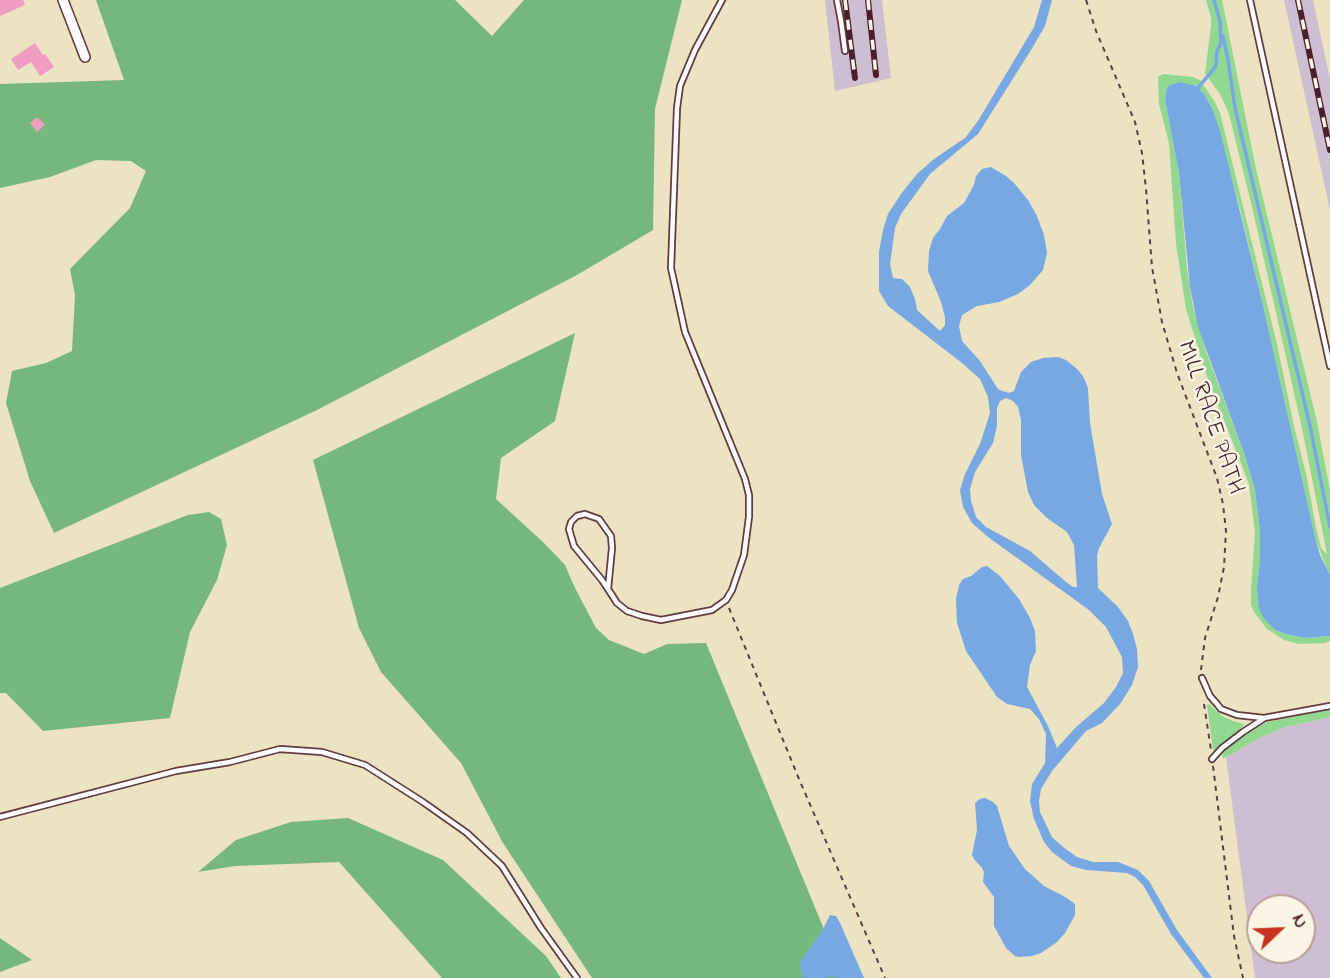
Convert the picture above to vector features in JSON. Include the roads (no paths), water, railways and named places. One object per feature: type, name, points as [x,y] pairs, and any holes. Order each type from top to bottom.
[{"type":"street","points":[[63,0],[85,57]]},
{"type":"lane","points":[[608,589],[611,536],[599,519],[585,514],[577,516],[569,529],[574,546],[617,603],[627,611],[642,616],[661,620],[712,610],[726,600],[732,590],[744,555],[749,517],[749,495],[745,479],[685,332],[671,268],[680,86],[695,50],[722,0]]},
{"type":"lane","points":[[837,0],[845,51]]},
{"type":"lane","points":[[1250,0],[1330,366]]},
{"type":"lane","points":[[1202,678],[1210,696],[1221,709],[1237,715],[1264,718],[1330,706]]},
{"type":"lane","points":[[1212,759],[1222,748],[1264,718]]},
{"type":"lane","points":[[0,817],[176,771],[230,762],[280,749],[322,752],[365,765],[467,834],[502,866],[577,978]]},
{"type":"water","points":[[1042,0],[1052,0],[1045,26],[978,134],[930,174],[901,214],[895,228],[890,264],[893,278],[902,279],[910,287],[917,310],[940,331],[945,325],[945,317],[928,271],[929,251],[933,238],[947,216],[964,203],[976,176],[982,169],[991,167],[1006,176],[1028,200],[1037,216],[1047,253],[1043,270],[1018,294],[999,302],[977,306],[962,315],[959,326],[962,341],[1002,391],[1014,391],[1021,372],[1031,362],[1043,358],[1058,357],[1066,360],[1083,376],[1088,388],[1090,423],[1102,494],[1112,524],[1097,556],[1098,588],[1128,621],[1137,649],[1138,667],[1132,685],[1120,704],[1102,723],[1086,731],[1052,771],[1041,789],[1040,812],[1052,837],[1077,857],[1093,862],[1118,862],[1138,870],[1149,881],[1177,930],[1212,978],[1204,978],[1171,934],[1143,885],[1135,877],[1127,873],[1086,870],[1071,866],[1052,852],[1044,842],[1030,801],[1032,784],[1045,763],[1046,734],[1039,719],[1030,709],[1007,704],[997,697],[966,651],[957,623],[956,599],[959,585],[963,579],[987,566],[1000,576],[1019,599],[1035,631],[1036,651],[1030,665],[1027,687],[1057,748],[1104,703],[1116,687],[1123,673],[1122,657],[1106,627],[1089,610],[972,523],[963,507],[960,490],[990,413],[988,397],[980,379],[888,306],[879,291],[879,252],[888,214],[917,174],[965,138],[1034,27]],"holes":[[[1006,398],[1018,407],[1021,420],[1021,455],[1028,492],[1034,505],[1067,532],[1074,545],[1077,587],[1066,582],[1030,551],[986,527],[976,517],[970,489],[975,472],[993,443],[1000,401]]]},
{"type":"water","points":[[1179,82],[1196,86],[1204,94],[1220,131],[1262,301],[1316,541],[1330,575],[1330,636],[1305,638],[1275,630],[1259,609],[1257,587],[1260,531],[1255,490],[1198,327],[1190,287],[1179,173],[1165,99],[1167,88]]},
{"type":"water","points":[[985,798],[997,806],[1009,846],[1025,869],[1044,886],[1075,904],[1075,915],[1065,933],[1057,942],[1032,956],[1015,956],[1006,948],[994,926],[994,897],[983,882],[982,868],[972,855],[977,830],[975,803]]},
{"type":"water","points":[[830,915],[836,916],[840,923],[864,978],[803,978],[800,962]]},
{"type":"waterway","points":[[1196,90],[1216,65],[1217,51],[1221,43],[1220,21],[1214,0]]},
{"type":"waterway","points":[[1223,36],[1235,108],[1310,426],[1330,527]]},
{"type":"railway","points":[[845,0],[855,78]]},
{"type":"railway","points":[[868,0],[876,75]]},
{"type":"railway","points":[[1298,0],[1330,150]]}]
